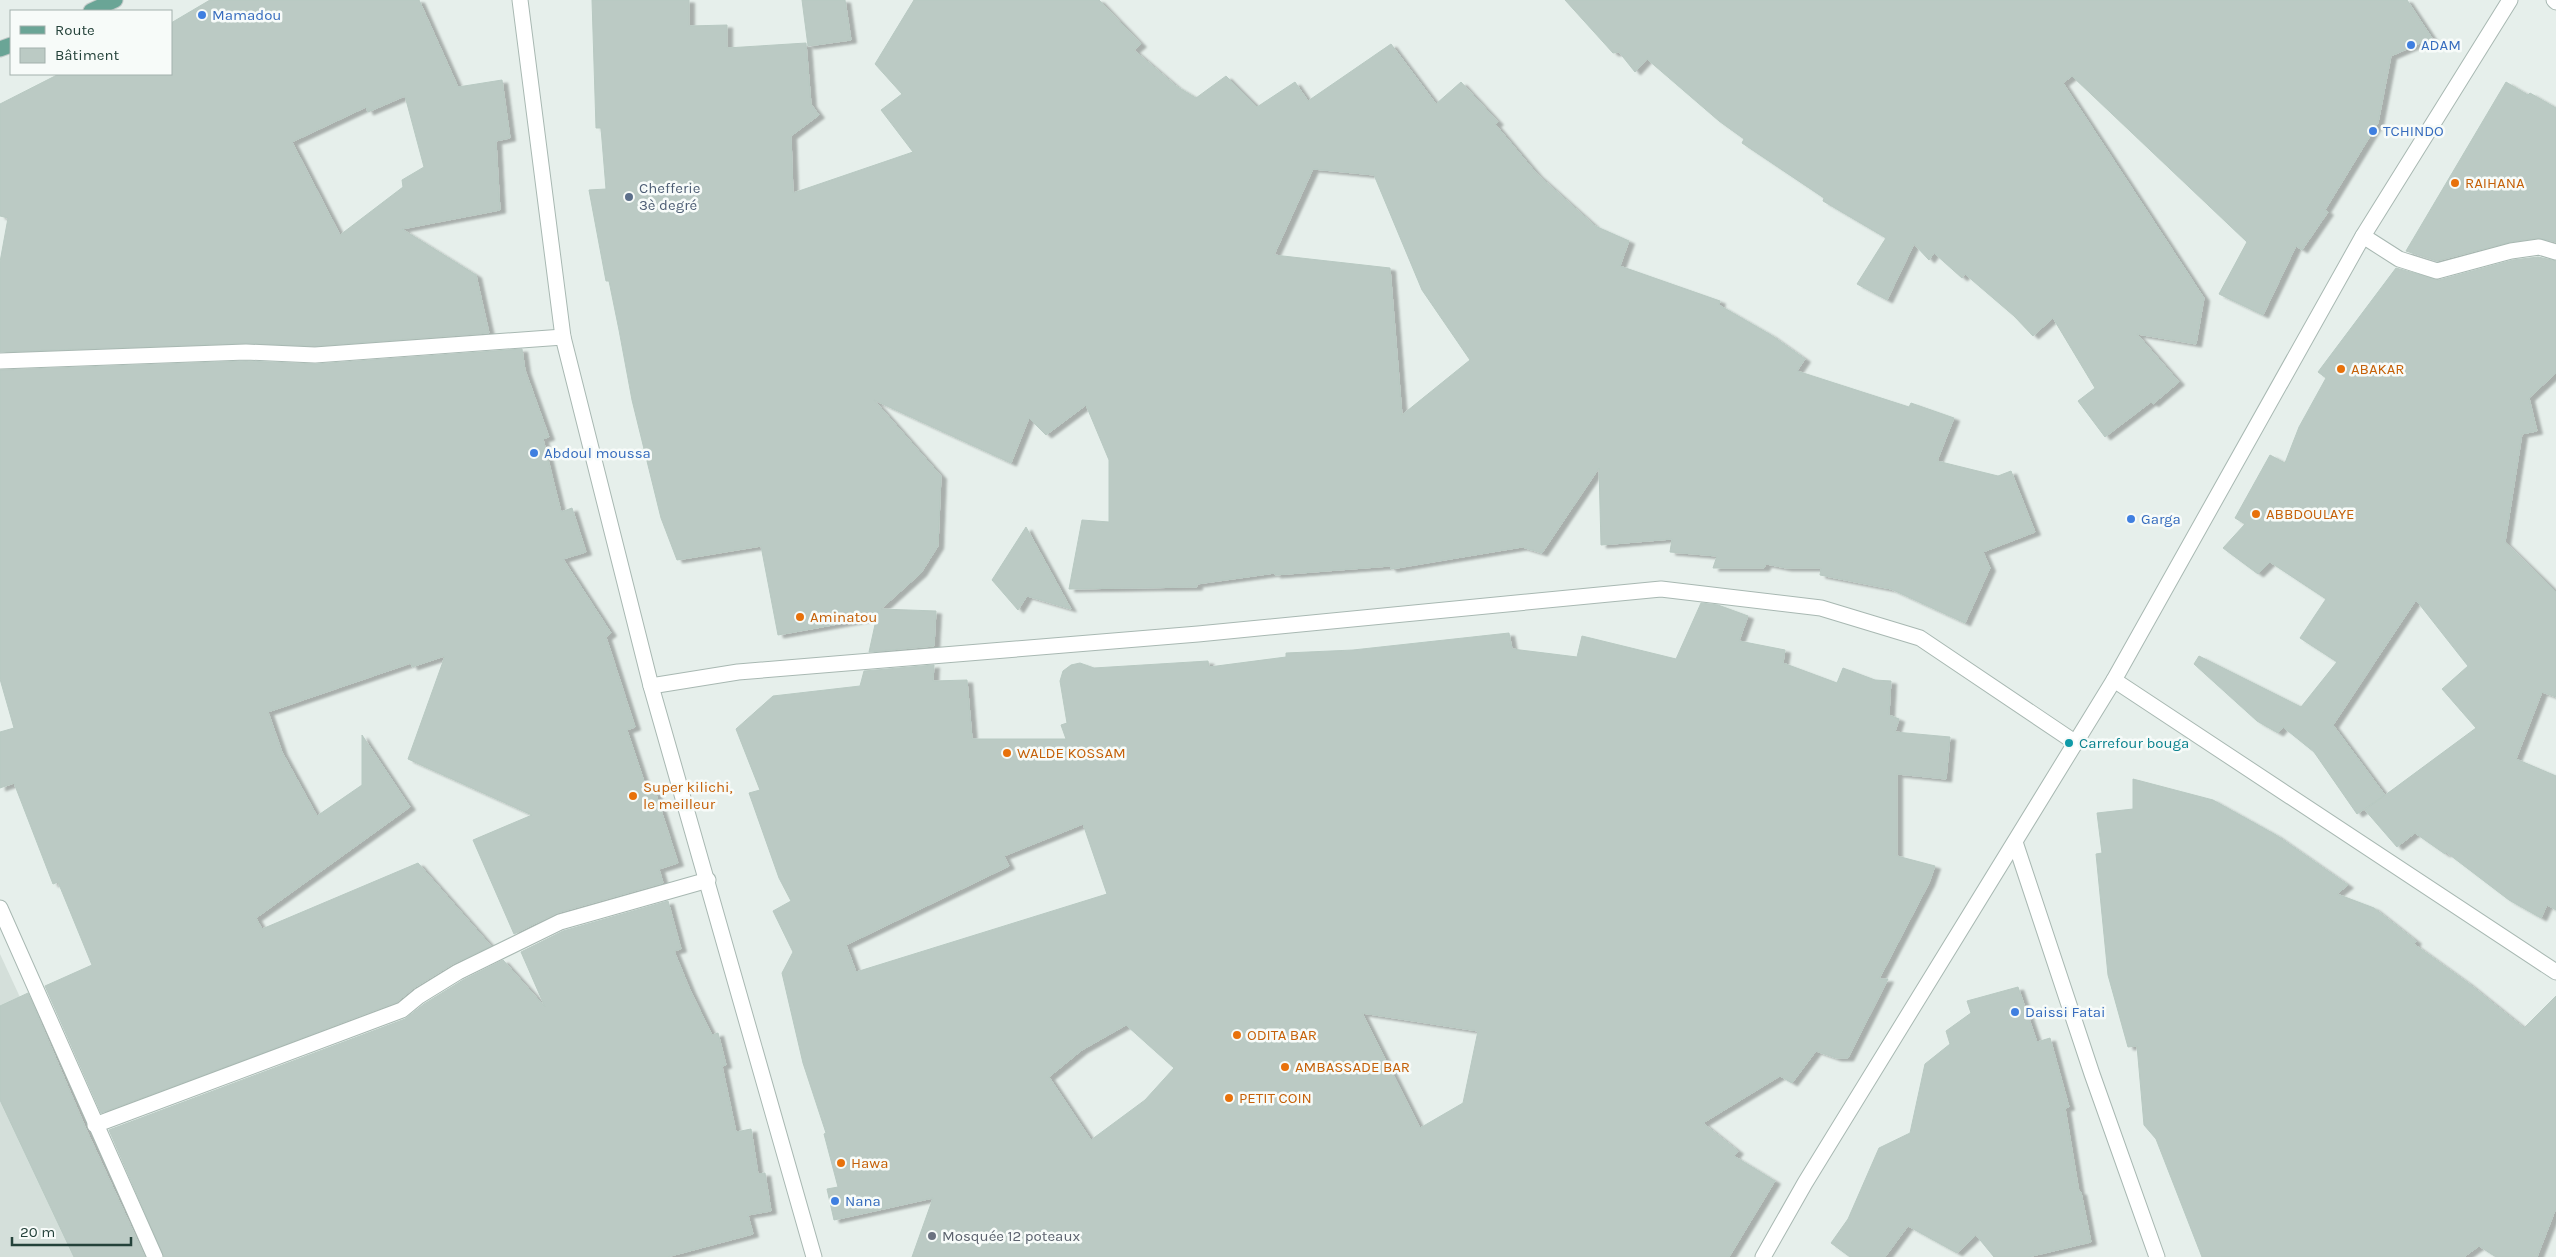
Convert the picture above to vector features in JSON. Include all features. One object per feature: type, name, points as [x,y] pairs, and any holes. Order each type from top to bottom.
[{"type":"main road","points":[[93,10],[115,0]]},
{"type":"street","points":[[520,0],[563,337],[650,686],[708,880],[814,1257]]},
{"type":"street","points":[[1763,1257],[1805,1183],[2114,680],[2363,236],[2510,0]]},
{"type":"street","points":[[2363,236],[2399,259],[2437,271],[2511,252],[2540,247],[2556,252]]},
{"type":"street","points":[[0,361],[246,352],[315,355],[563,337]]},
{"type":"street","points":[[650,686],[738,672],[1188,635],[1661,589],[1821,608],[1920,638],[2076,743]]},
{"type":"street","points":[[2114,680],[2556,972]]},
{"type":"street","points":[[2015,842],[2092,1074],[2157,1257]]},
{"type":"street","points":[[95,1125],[402,1010],[419,996],[458,972],[560,922],[708,880]]},
{"type":"street","points":[[0,908],[155,1257]]},
{"type":"shaded area","points":[[0,954],[136,1248],[140,1257],[0,1257]]},
{"type":"building","points":[[210,0],[419,0],[458,87],[502,80],[510,138],[496,141],[500,210],[402,229],[476,275],[489,333],[315,346],[246,343],[0,352],[0,262],[8,218],[0,216],[0,104],[57,75],[172,75],[172,22]],"holes":[[[405,96],[424,167],[402,180],[403,187],[340,235],[292,142],[366,107],[368,112]]]},
{"type":"building","points":[[592,0],[689,0],[689,26],[727,25],[727,48],[806,43],[811,104],[819,115],[791,136],[793,193],[913,152],[881,110],[902,94],[875,64],[914,0],[1099,0],[1141,44],[1134,50],[1176,86],[1196,98],[1226,76],[1257,107],[1295,82],[1308,101],[1391,44],[1436,104],[1461,82],[1498,122],[1495,124],[1537,174],[1595,226],[1629,241],[1620,266],[1720,301],[1719,305],[1771,335],[1805,359],[1797,371],[1909,407],[1911,403],[1954,418],[1937,461],[1998,476],[2011,471],[2035,532],[1983,552],[1990,568],[1965,623],[1891,589],[1820,575],[1821,568],[1786,568],[1766,564],[1764,568],[1713,568],[1717,556],[1670,552],[1672,539],[1601,545],[1599,468],[1542,553],[1522,547],[1391,569],[1390,566],[1275,575],[1275,573],[1197,584],[1197,587],[1069,589],[1082,520],[1109,522],[1109,460],[1086,405],[1046,435],[1029,418],[1011,463],[874,400],[941,476],[938,546],[921,573],[881,609],[936,611],[934,646],[869,652],[878,611],[871,618],[778,635],[761,546],[677,560],[661,518],[632,400],[609,281],[606,281],[589,190],[606,189],[601,128],[596,128]],"holes":[[[1313,169],[1374,175],[1422,290],[1470,360],[1402,415],[1390,268],[1274,255]]]},
{"type":"building","points":[[802,0],[845,0],[851,40],[808,46]]},
{"type":"building","points":[[1565,0],[2407,0],[2432,38],[2391,56],[2378,123],[2325,210],[2328,212],[2302,250],[2296,246],[2263,315],[2219,294],[2247,242],[2072,76],[2063,83],[2204,298],[2196,344],[2137,334],[2179,382],[2153,404],[2151,402],[2105,437],[2078,401],[2095,388],[2053,318],[2033,336],[2014,316],[1965,274],[1962,278],[1934,253],[1929,260],[1914,244],[1887,300],[1857,284],[1886,238],[1823,201],[1824,198],[1742,143],[1744,139],[1719,121],[1647,59],[1635,72],[1619,52],[1613,53]]},
{"type":"building","points":[[2506,82],[2556,108],[2556,242],[2538,238],[2510,242],[2437,261],[2406,251]]},
{"type":"building","points":[[2538,257],[2556,261],[2556,373],[2529,398],[2537,431],[2522,434],[2505,542],[2556,592],[2556,697],[2542,692],[2516,759],[2556,776],[2556,910],[2547,905],[2541,918],[2509,900],[2446,852],[2445,854],[2415,833],[2397,847],[2365,810],[2476,728],[2442,689],[2468,666],[2416,600],[2333,725],[2385,795],[2357,814],[2314,752],[2283,727],[2278,733],[2257,721],[2194,664],[2199,656],[2301,707],[2337,662],[2300,638],[2326,599],[2270,562],[2258,574],[2223,548],[2245,524],[2235,518],[2270,455],[2285,463],[2299,427],[2326,378],[2318,372],[2396,268],[2439,280],[2513,260]]},
{"type":"building","points":[[522,349],[525,370],[549,437],[543,439],[561,512],[572,508],[586,552],[563,559],[611,633],[606,637],[635,727],[627,730],[648,793],[655,791],[678,863],[659,869],[663,883],[557,913],[514,934],[473,840],[532,815],[408,759],[445,656],[412,667],[411,663],[268,712],[282,752],[317,816],[362,785],[362,735],[410,807],[256,918],[262,929],[418,863],[491,946],[453,964],[414,988],[397,1002],[101,1113],[45,986],[92,965],[58,882],[53,884],[14,783],[0,788],[0,732],[14,728],[0,679],[0,370],[246,361],[316,364]]},
{"type":"building","points":[[1026,527],[1071,609],[1027,596],[1018,610],[992,580]]},
{"type":"building","points":[[1701,603],[1718,605],[1748,616],[1739,641],[1785,650],[1783,663],[1837,683],[1843,668],[1875,680],[1891,681],[1889,715],[1899,719],[1895,732],[1950,737],[1946,779],[1897,774],[1897,856],[1935,866],[1929,883],[1879,979],[1888,979],[1848,1058],[1836,1058],[1816,1051],[1792,1083],[1780,1076],[1703,1123],[1738,1151],[1734,1156],[1775,1181],[1729,1257],[912,1257],[933,1198],[834,1220],[827,1189],[838,1187],[824,1134],[826,1133],[803,1063],[782,973],[793,952],[773,911],[791,901],[779,878],[749,793],[760,790],[736,729],[773,696],[860,686],[864,671],[934,665],[933,681],[967,680],[972,739],[1066,739],[1061,725],[1067,723],[1060,681],[1063,671],[1071,665],[1080,663],[1094,668],[1208,661],[1209,667],[1286,657],[1286,653],[1353,650],[1509,633],[1512,649],[1577,657],[1582,636],[1676,659]],"holes":[[[1083,824],[1107,894],[856,972],[846,945],[1009,866],[1004,856]],[[1362,1013],[1478,1031],[1463,1103],[1420,1128]],[[1126,1025],[1174,1068],[1145,1100],[1091,1140],[1049,1077],[1082,1050]]]},
{"type":"building","points":[[2133,779],[2213,800],[2276,835],[2348,885],[2337,894],[2374,908],[2416,941],[2414,944],[2468,983],[2524,1028],[2556,996],[2556,1208],[2537,1257],[2496,1257],[2479,1246],[2464,1257],[2202,1257],[2156,1139],[2144,1125],[2137,1046],[2128,1047],[2108,975],[2096,854],[2102,853],[2097,813],[2133,809]]},
{"type":"building","points":[[668,901],[681,949],[674,951],[712,1035],[718,1033],[726,1065],[722,1066],[736,1132],[751,1129],[758,1174],[765,1173],[771,1211],[748,1215],[753,1234],[667,1257],[164,1257],[109,1130],[405,1019],[424,1004],[463,980],[503,960],[545,1007],[521,952],[563,931]]},
{"type":"building","points":[[2018,987],[2037,1042],[2050,1038],[2069,1107],[2065,1108],[2079,1192],[2081,1192],[2091,1242],[2028,1257],[1994,1257],[1976,1235],[1957,1253],[1908,1226],[1885,1257],[1850,1257],[1831,1243],[1848,1219],[1879,1148],[1910,1133],[1925,1064],[1950,1044],[1946,1031],[1971,1013],[1967,1001]]},
{"type":"building","points":[[28,993],[86,1129],[145,1257],[74,1257],[0,1100],[0,1006]]},
{"type":"place","name":"Mamadou","points":[[202,15]]},
{"type":"place","name":"ADAM","points":[[2411,45]]},
{"type":"place","name":"TCHINDO","points":[[2373,131]]},
{"type":"place","name":"RAIHANA","points":[[2455,183]]},
{"type":"place","name":"Chefferie 3è degré","points":[[629,197]]},
{"type":"place","name":"ABAKAR","points":[[2341,369]]},
{"type":"place","name":"Abdoul moussa","points":[[534,453]]},
{"type":"place","name":"ABBDOULAYE","points":[[2256,514]]},
{"type":"place","name":"Garga","points":[[2131,519]]},
{"type":"place","name":"Aminatou","points":[[800,617]]},
{"type":"place","name":"Carrefour bouga","points":[[2069,743]]},
{"type":"place","name":"WALDE KOSSAM","points":[[1007,753]]},
{"type":"place","name":"Super kilichi, le meilleur","points":[[633,796]]},
{"type":"place","name":"Daissi Fatai","points":[[2015,1012]]},
{"type":"place","name":"ODITA BAR","points":[[1237,1035]]},
{"type":"place","name":"AMBASSADE BAR","points":[[1285,1067]]},
{"type":"place","name":"PETIT COIN","points":[[1229,1098]]},
{"type":"place","name":"Hawa","points":[[841,1163]]},
{"type":"place","name":"Nana","points":[[835,1201]]},
{"type":"place","name":"Mosquée 12 poteaux","points":[[932,1236]]}]
